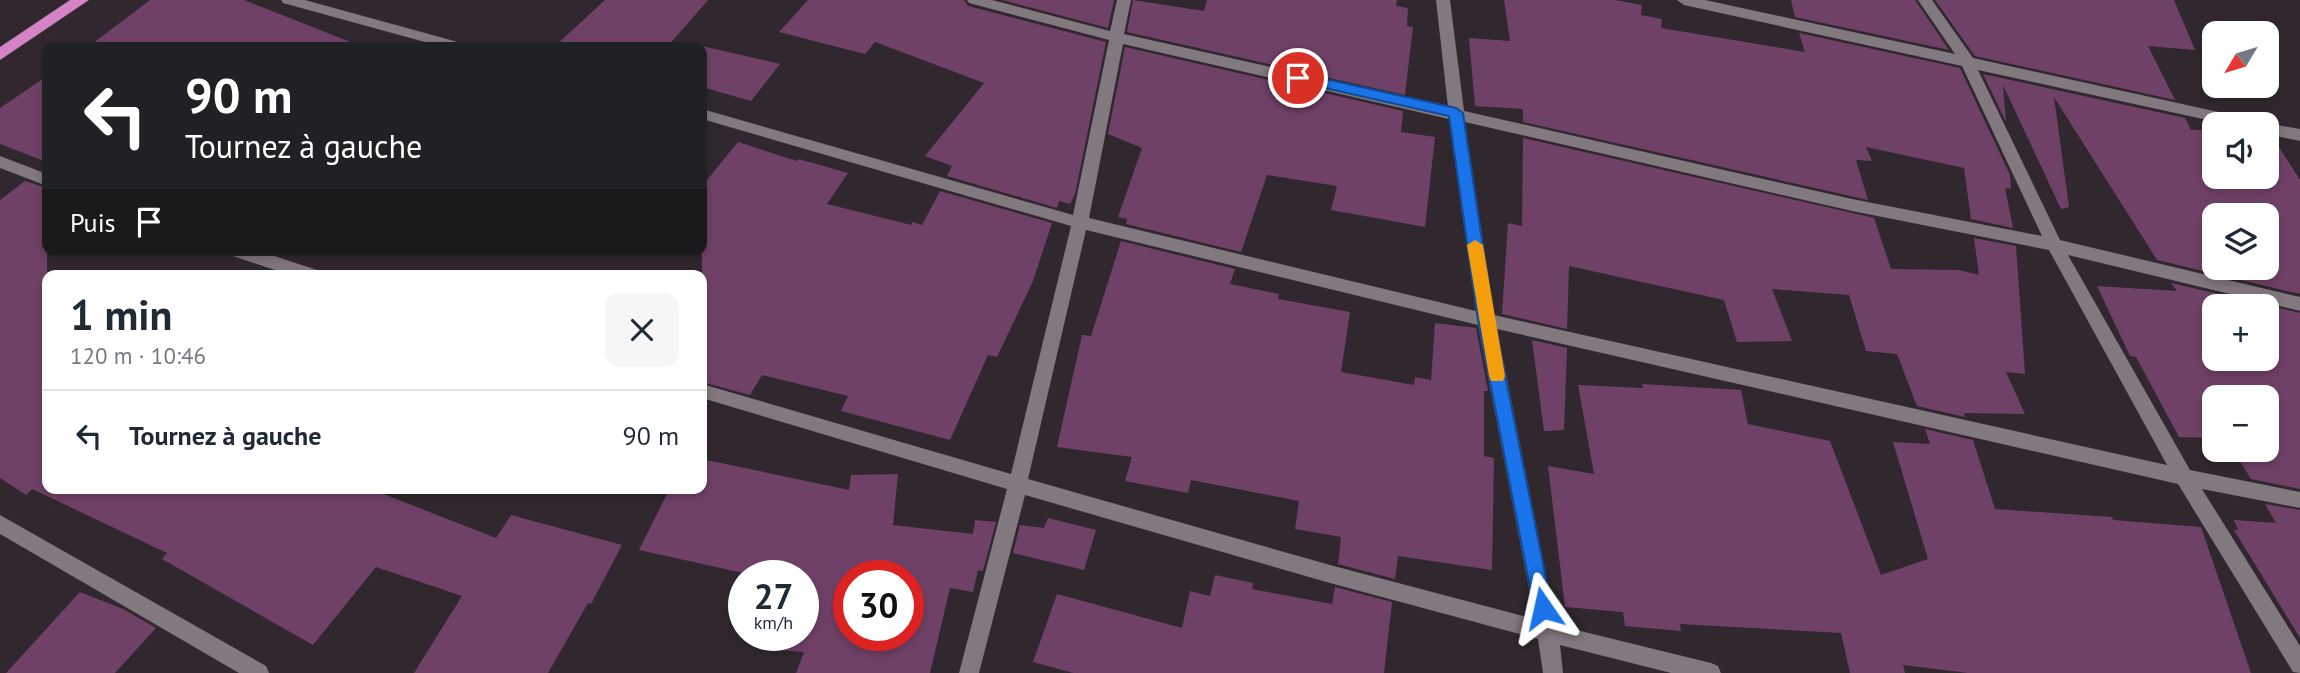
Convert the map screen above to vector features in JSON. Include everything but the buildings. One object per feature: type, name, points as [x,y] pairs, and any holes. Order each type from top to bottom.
[{"type":"highway","points":[[0,55],[81,0]]},
{"type":"street","points":[[288,0],[442,42]]},
{"type":"street","points":[[974,0],[1115,37],[1852,205],[2054,245],[2300,304]]},
{"type":"street","points":[[969,673],[1020,485],[1101,128],[1115,37],[1125,0]]},
{"type":"street","points":[[1443,0],[1456,113],[1486,320],[1548,634],[1553,673]]},
{"type":"street","points":[[1684,0],[2202,113]]},
{"type":"street","points":[[1925,0],[1967,61],[2054,245],[2184,477],[2300,664]]},
{"type":"street","points":[[707,115],[1079,222],[1486,320],[2184,477],[2300,499]]},
{"type":"street","points":[[2279,131],[2300,135]]},
{"type":"street","points":[[0,162],[42,178]]},
{"type":"street","points":[[254,256],[296,270]]},
{"type":"street","points":[[707,392],[1020,485],[1548,634],[1711,673]]},
{"type":"street","points":[[0,524],[259,673]]},
{"type":"slow traffic","points":[[1475,245],[1497,376]]},
{"type":"route","points":[[1298,78],[1456,113],[1486,320],[1543,608]]}]
